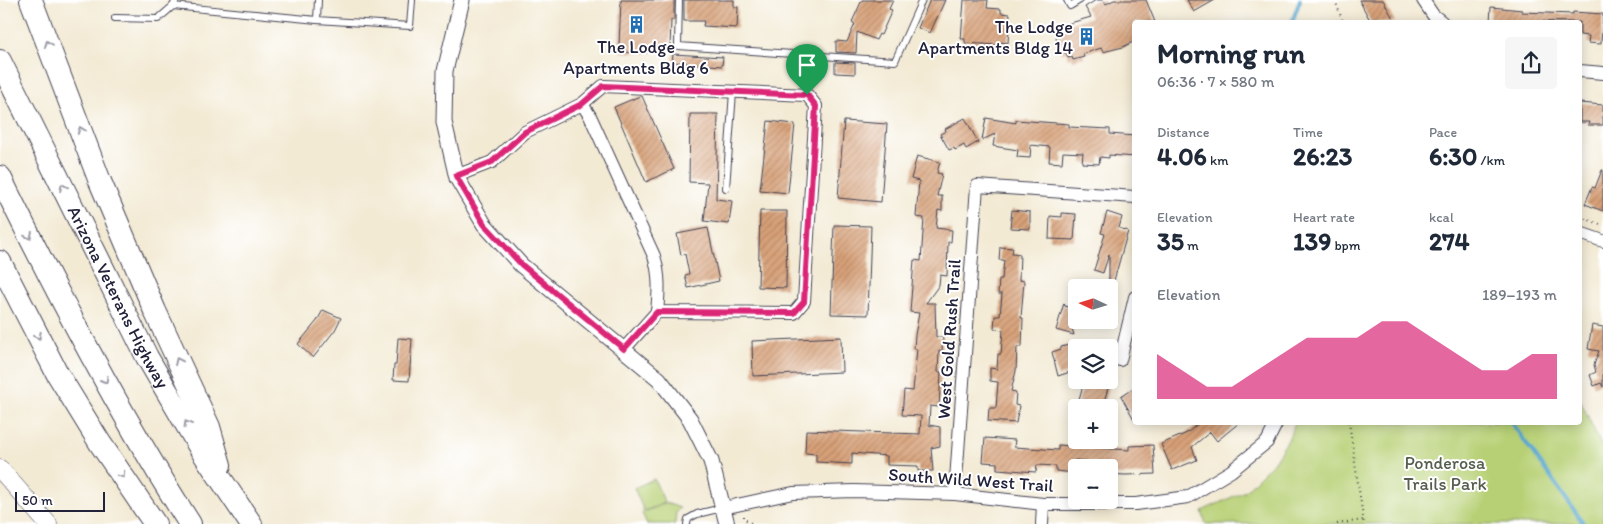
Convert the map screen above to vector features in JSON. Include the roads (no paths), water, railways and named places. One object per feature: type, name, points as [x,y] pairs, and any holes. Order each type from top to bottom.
[{"type":"highway","points":[[31,0],[99,179],[129,252],[209,427],[227,487]]},
{"type":"highway","name":"Arizona Veterans Highway","points":[[0,61],[147,357],[200,448],[251,524]]},
{"type":"highway","points":[[0,177],[71,318],[190,524]]},
{"type":"highway","points":[[0,262],[57,373],[100,443],[155,524]]},
{"type":"highway","points":[[0,283],[20,303]]},
{"type":"main road","points":[[0,469],[48,524]]},
{"type":"street","points":[[462,0],[445,71],[444,122],[456,176],[484,224],[522,265],[659,379],[690,419],[711,461],[727,524]]},
{"type":"street","points":[[1423,0],[1440,20]]},
{"type":"street","points":[[1582,72],[1603,73]]},
{"type":"street","points":[[456,176],[492,162],[525,132],[582,104],[603,86],[807,95],[816,106],[804,302],[794,313],[657,312]]},
{"type":"street","points":[[582,104],[590,116],[654,256],[658,269],[660,285],[657,312],[624,349]]},
{"type":"street","name":"West Gold Rush Trail","points":[[955,494],[977,186],[1132,197]]},
{"type":"street","points":[[1582,234],[1603,241]]},
{"type":"street","points":[[1120,360],[1132,310]]},
{"type":"street","name":"South Wild West Trail","points":[[724,508],[793,493],[854,491],[955,494],[1043,504],[1136,504],[1188,496],[1231,471],[1267,442],[1276,425]]},
{"type":"street","points":[[1042,524],[1043,504]]},
{"type":"lane","points":[[316,20],[318,0]]},
{"type":"lane","points":[[115,18],[158,18],[174,3],[316,20],[410,26],[412,0]]},
{"type":"lane","points":[[679,0],[678,46],[895,61],[922,0]]},
{"type":"lane","points":[[1068,0],[1070,6],[1080,0]]},
{"type":"lane","points":[[726,188],[733,92]]},
{"type":"lane","points":[[687,524],[688,519],[697,514],[724,508]]},
{"type":"waterway","points":[[1293,20],[1300,0]]},
{"type":"waterway","points":[[1513,425],[1584,524]]},
{"type":"place","name":"The Lodge Apartments Bldg 6","points":[[636,24]]},
{"type":"place","name":"The Lodge Apartments Bldg 14","points":[[1087,37]]},
{"type":"park label","name":"Ponderosa Trails Park","points":[[1445,473]]}]
